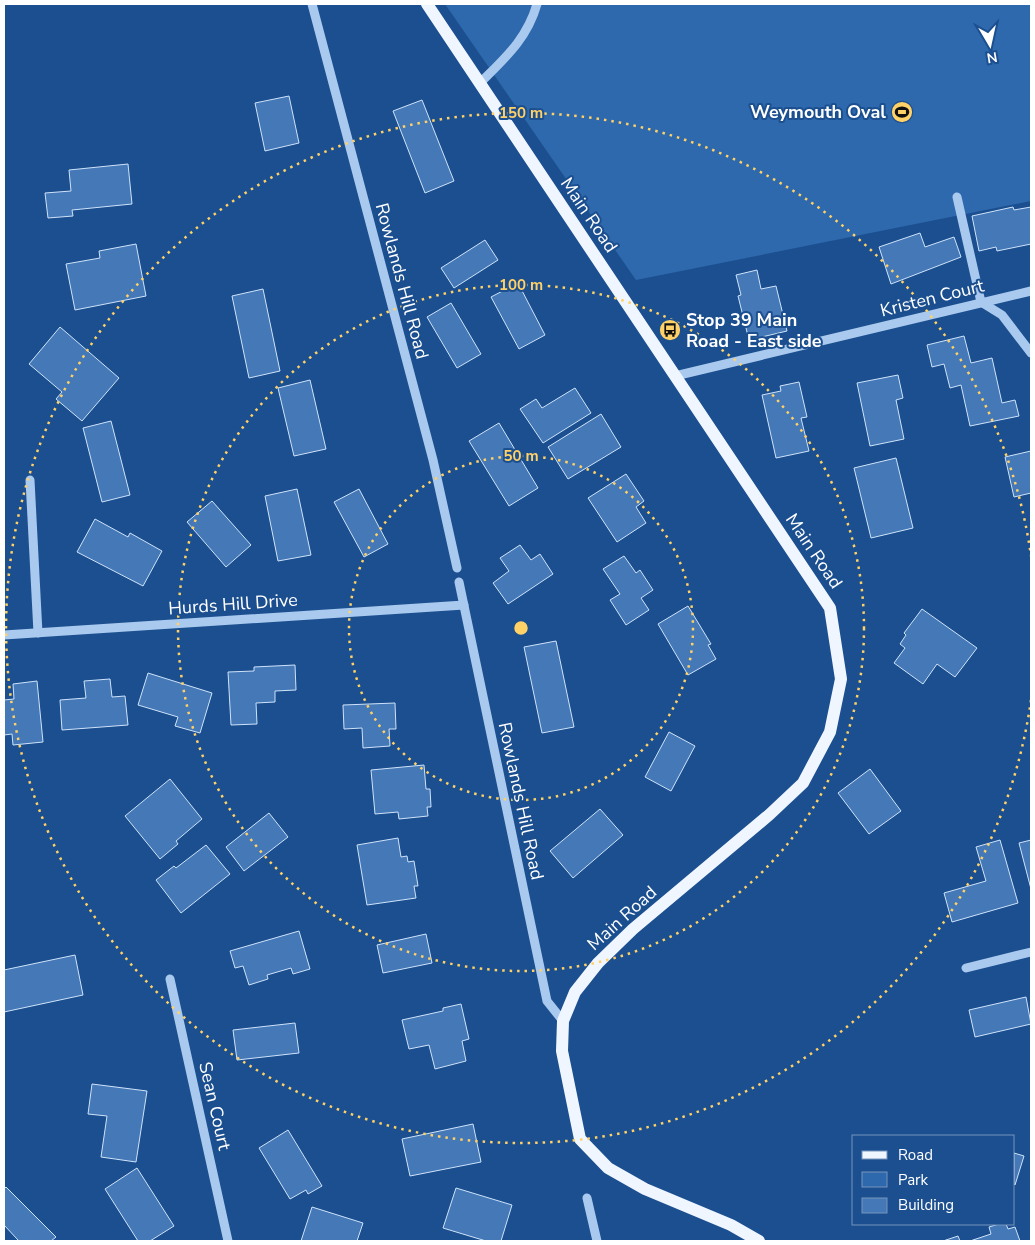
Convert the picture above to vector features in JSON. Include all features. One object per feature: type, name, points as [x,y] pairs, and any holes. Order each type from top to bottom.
[{"type":"main road","name":"Main Road","points":[[427,4],[830,608],[842,679],[830,732],[802,783],[769,815],[633,929],[598,963],[575,992],[563,1021],[562,1051],[580,1139],[608,1168],[645,1189],[731,1224],[759,1241]]},
{"type":"street","name":"Rowlands Hill Road","points":[[312,4],[433,460],[457,568]]},
{"type":"street","points":[[480,83],[516,46],[531,24],[537,4]]},
{"type":"street","points":[[957,197],[981,302],[1002,315],[1031,353]]},
{"type":"street","name":"Kristen Court","points":[[675,376],[1031,291]]},
{"type":"street","points":[[30,480],[38,633]]},
{"type":"street","name":"Rowlands Hill Road","points":[[459,582],[547,1001],[563,1021]]},
{"type":"street","name":"Hurds Hill Drive","points":[[4,635],[464,605]]},
{"type":"street","points":[[966,968],[1031,952]]},
{"type":"street","name":"Sean Court","points":[[170,979],[228,1241]]},
{"type":"street","points":[[587,1198],[597,1241]]},
{"type":"green space","points":[[445,4],[1031,4],[1031,201],[636,280]]},
{"type":"building","points":[[289,96],[299,143],[265,151],[255,103]]},
{"type":"building","points":[[422,100],[454,181],[425,193],[393,111]]},
{"type":"building","points":[[128,164],[132,204],[72,210],[73,216],[48,218],[45,193],[71,191],[69,170]]},
{"type":"building","points":[[1013,207],[1014,210],[1031,207],[1031,244],[997,251],[996,247],[979,251],[972,216]]},
{"type":"building","points":[[920,233],[925,247],[954,237],[961,257],[891,284],[879,247]]},
{"type":"building","points":[[485,240],[498,260],[454,288],[441,268]]},
{"type":"building","points":[[136,244],[146,296],[75,310],[66,264],[100,258],[99,251]]},
{"type":"building","points":[[757,270],[761,289],[776,286],[787,331],[749,340],[738,296],[741,295],[736,275]]},
{"type":"building","points":[[518,283],[545,335],[519,349],[491,297]]},
{"type":"building","points":[[263,289],[280,371],[249,378],[232,296]]},
{"type":"building","points":[[451,303],[481,354],[457,368],[427,317]]},
{"type":"building","points":[[60,327],[119,378],[82,421],[56,399],[62,392],[29,364]]},
{"type":"building","points":[[964,336],[971,363],[992,358],[1002,403],[1015,400],[1019,416],[970,426],[961,385],[950,388],[944,364],[932,367],[927,345]]},
{"type":"building","points":[[898,375],[903,398],[896,400],[904,439],[870,446],[857,383]]},
{"type":"building","points":[[310,380],[326,449],[294,456],[278,388]]},
{"type":"building","points":[[799,382],[807,417],[801,418],[809,451],[776,458],[762,395],[781,391],[780,386]]},
{"type":"building","points":[[575,388],[591,413],[543,443],[520,409],[536,399],[542,408]]},
{"type":"building","points":[[601,414],[621,447],[568,479],[548,447]]},
{"type":"building","points":[[111,421],[130,495],[102,502],[83,428]]},
{"type":"building","points":[[499,423],[538,488],[509,506],[469,441]]},
{"type":"building","points":[[1031,451],[1031,493],[1014,497],[1005,457]]},
{"type":"building","points":[[896,458],[913,528],[871,538],[854,468]]},
{"type":"building","points":[[626,474],[644,501],[636,507],[646,523],[617,542],[588,498]]},
{"type":"building","points":[[297,489],[311,555],[278,561],[265,496]]},
{"type":"building","points":[[359,489],[388,544],[364,557],[334,502]]},
{"type":"building","points":[[212,501],[251,545],[226,567],[187,522]]},
{"type":"building","points":[[95,519],[128,537],[130,533],[162,551],[143,586],[77,552]]},
{"type":"building","points":[[520,545],[531,560],[540,554],[553,574],[508,604],[493,583],[509,571],[500,558]]},
{"type":"building","points":[[624,556],[636,573],[640,570],[653,590],[641,598],[649,610],[626,625],[610,600],[620,594],[603,569]]},
{"type":"building","points":[[688,606],[711,644],[708,645],[716,659],[688,675],[658,624]]},
{"type":"building","points":[[922,609],[977,648],[955,677],[937,664],[923,684],[894,663],[905,648],[900,644],[906,635],[904,633]]},
{"type":"building","points":[[556,641],[574,727],[542,733],[524,647]]},
{"type":"building","points":[[295,665],[296,690],[275,691],[275,702],[256,703],[257,724],[231,725],[228,672],[254,671],[254,667]]},
{"type":"building","points":[[148,673],[212,693],[200,733],[175,726],[178,717],[138,705]]},
{"type":"building","points":[[110,679],[112,697],[125,696],[128,725],[62,730],[60,700],[86,698],[84,681]]},
{"type":"building","points":[[37,681],[43,742],[13,745],[12,734],[4,735],[4,700],[14,699],[13,684]]},
{"type":"building","points":[[395,703],[396,729],[389,729],[390,746],[363,748],[362,728],[344,729],[343,705]]},
{"type":"building","points":[[669,732],[695,746],[671,791],[645,777]]},
{"type":"building","points":[[424,765],[426,789],[430,789],[431,807],[427,807],[428,816],[399,819],[398,812],[375,814],[371,770]]},
{"type":"building","points":[[870,769],[901,811],[869,834],[838,793]]},
{"type":"building","points":[[170,779],[202,819],[176,841],[178,844],[160,859],[125,816]]},
{"type":"building","points":[[600,809],[623,835],[573,878],[550,851]]},
{"type":"building","points":[[269,813],[288,837],[244,871],[226,847]]},
{"type":"building","points":[[398,838],[401,857],[407,856],[408,862],[414,861],[418,886],[414,886],[416,898],[367,905],[357,845]]},
{"type":"building","points":[[1000,840],[1018,903],[952,922],[944,893],[986,881],[976,847]]},
{"type":"building","points":[[1031,840],[1031,889],[1019,843]]},
{"type":"building","points":[[206,845],[230,874],[181,913],[156,880],[174,866],[176,868]]},
{"type":"building","points":[[299,931],[310,969],[293,974],[291,968],[267,975],[268,979],[249,985],[243,966],[235,968],[230,951]]},
{"type":"building","points":[[426,934],[432,963],[383,973],[377,945]]},
{"type":"building","points":[[75,955],[83,995],[4,1012],[4,970]]},
{"type":"building","points":[[1026,997],[1031,1024],[975,1037],[969,1010]]},
{"type":"building","points":[[461,1004],[469,1039],[462,1041],[466,1061],[435,1069],[429,1045],[409,1049],[402,1020],[443,1011],[443,1008]]},
{"type":"building","points":[[295,1023],[299,1053],[237,1060],[233,1030]]},
{"type":"building","points":[[92,1084],[147,1091],[136,1162],[101,1157],[107,1116],[88,1114]]},
{"type":"building","points":[[473,1124],[481,1162],[410,1176],[402,1139]]},
{"type":"building","points":[[288,1130],[322,1186],[308,1194],[306,1190],[290,1199],[259,1148]]},
{"type":"building","points":[[1015,1153],[1024,1156],[1015,1185]]},
{"type":"building","points":[[137,1168],[174,1226],[150,1241],[138,1241],[105,1189]]},
{"type":"building","points":[[6,1187],[56,1237],[51,1241],[16,1241],[18,1240],[4,1225],[4,1189]]},
{"type":"building","points":[[456,1188],[512,1205],[501,1241],[486,1241],[443,1228]]},
{"type":"building","points":[[312,1207],[363,1223],[357,1241],[301,1241]]},
{"type":"building","points":[[1006,1225],[1008,1229],[1015,1227],[1020,1241],[970,1241],[991,1234],[989,1227]]},
{"type":"building","points":[[958,1236],[960,1241],[943,1241]]},
{"type":"place","name":"Weymouth Oval","points":[[902,112]]},
{"type":"place","name":"Stop 39 Main Road - East side","points":[[670,330]]}]
